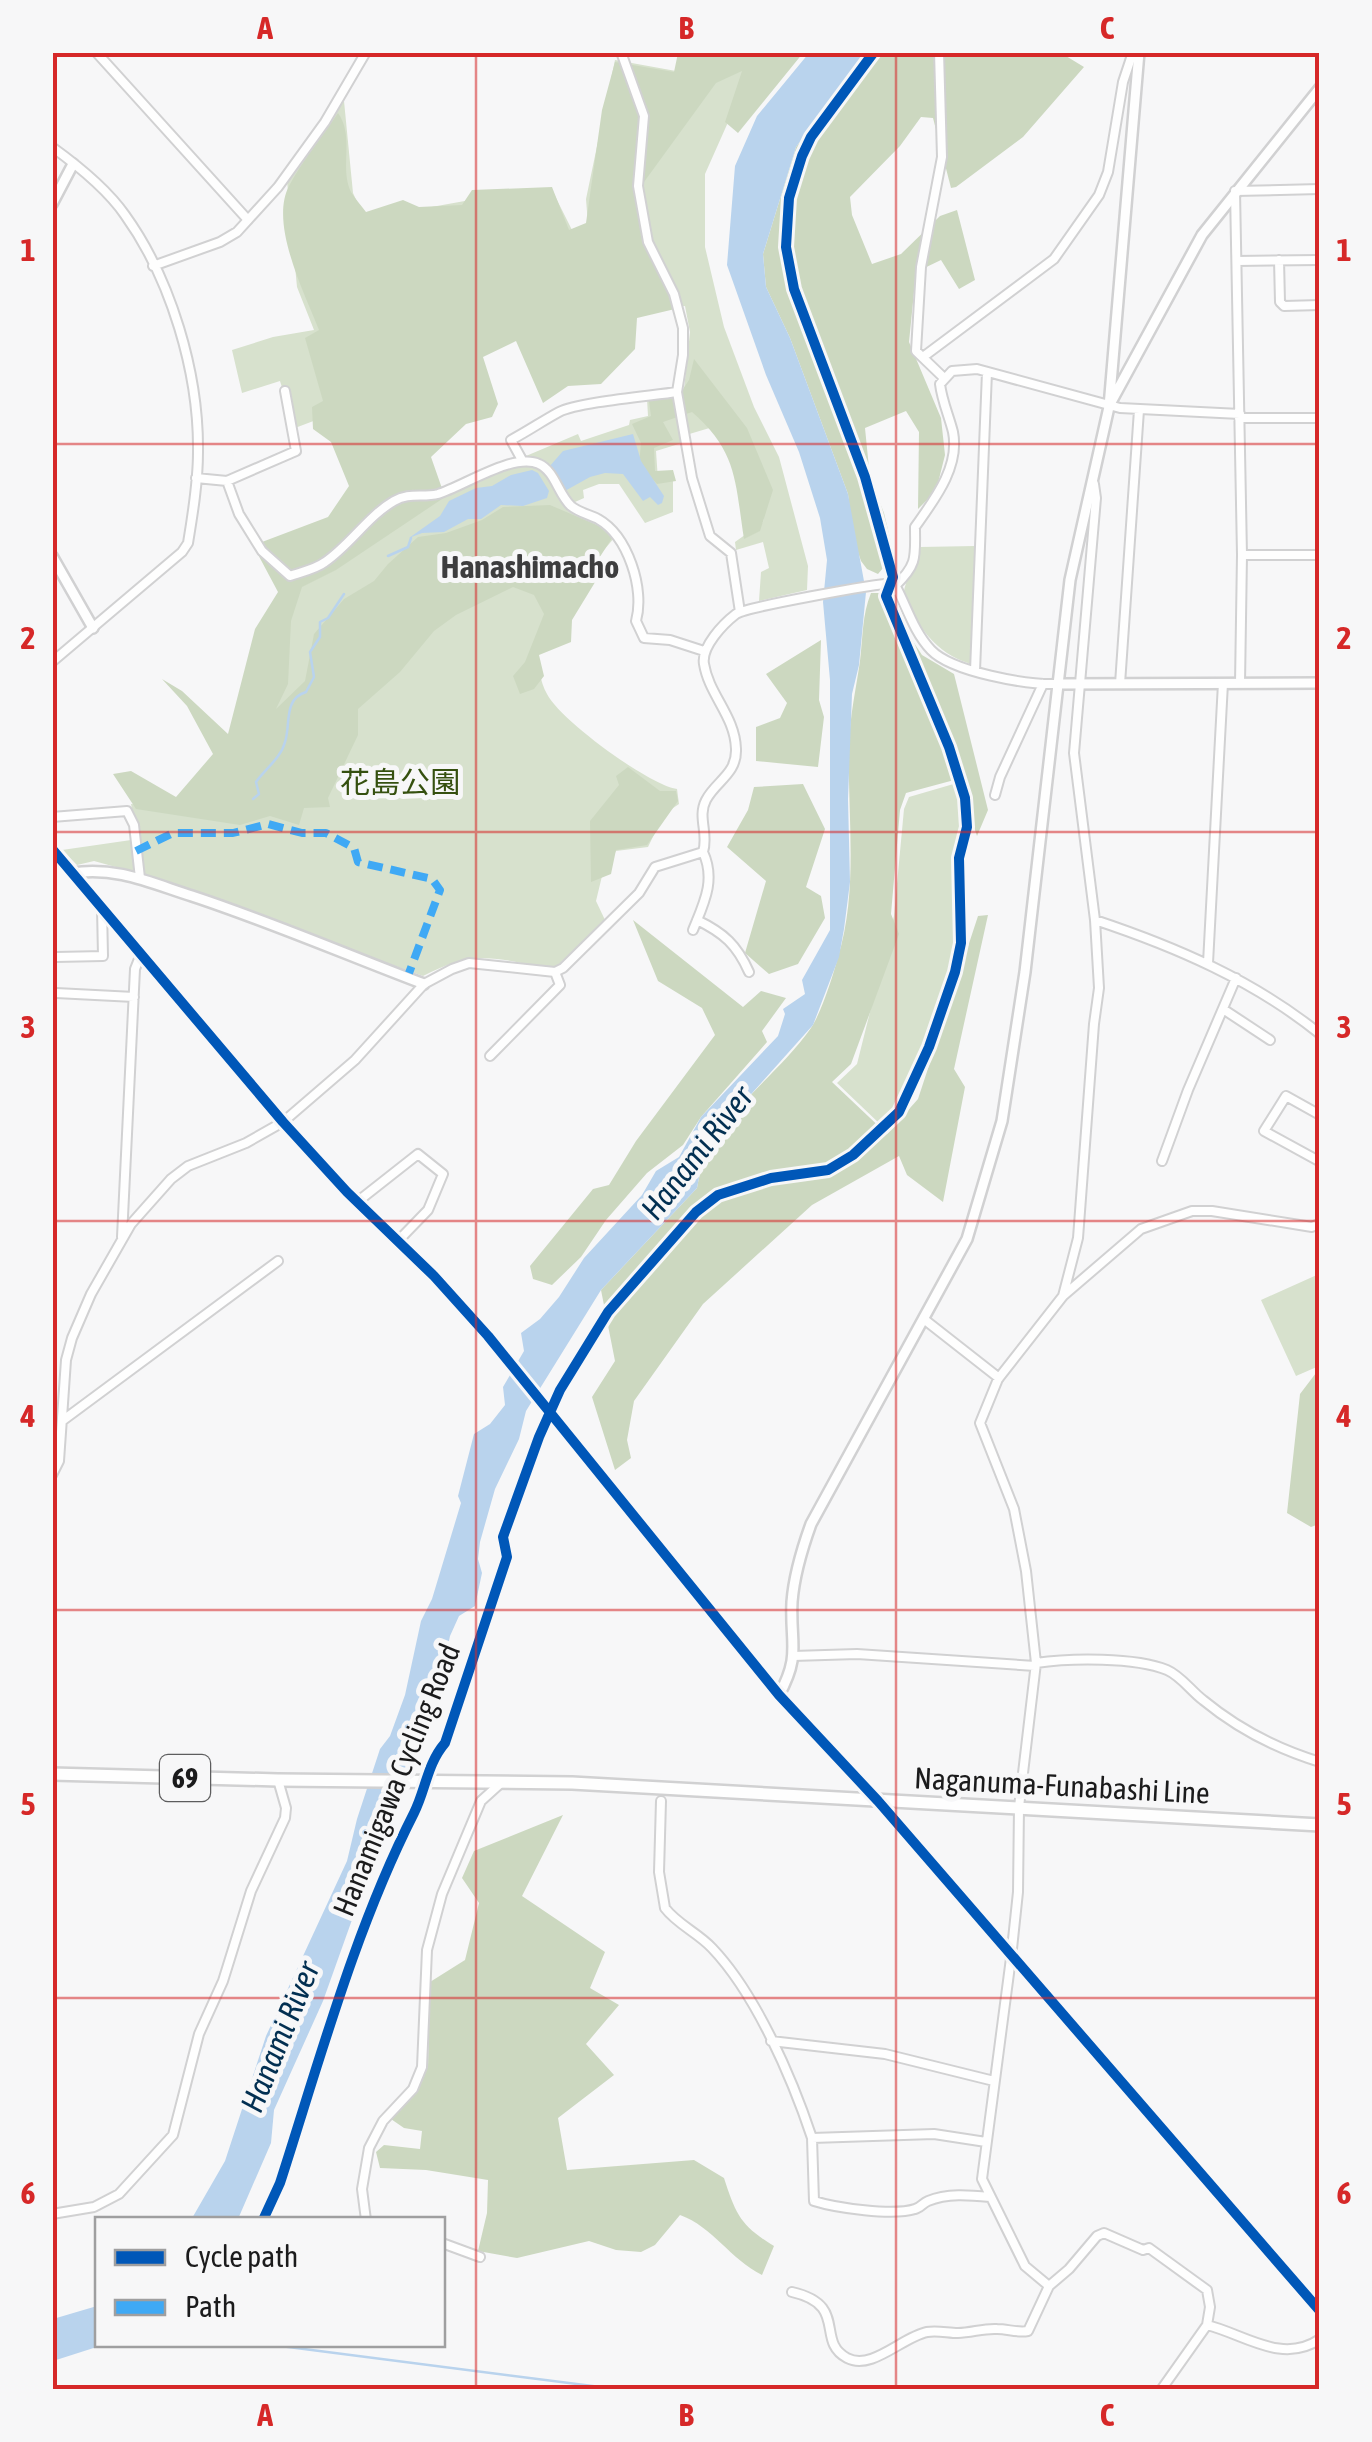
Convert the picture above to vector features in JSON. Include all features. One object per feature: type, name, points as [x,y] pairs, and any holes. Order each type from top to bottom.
[{"type":"main road","name":"Naganuma-Funabashi Line","points":[[52,1774],[572,1782],[1320,1826]]},
{"type":"street","points":[[153,266],[229,238],[248,220],[278,187],[325,122],[366,52]]},
{"type":"street","points":[[622,52],[644,116],[638,186],[648,242],[674,294],[683,328],[677,392],[701,515],[710,536],[731,553],[740,612]]},
{"type":"street","points":[[940,52],[942,157],[921,266],[916,351],[944,378]]},
{"type":"street","points":[[923,357],[1054,260],[1099,195],[1108,172],[1123,82],[1136,52]]},
{"type":"street","points":[[778,1695],[793,1670],[792,1602],[800,1554],[811,1524],[925,1320],[966,1238],[1002,1121],[1026,972],[1070,580],[1108,407],[1136,52]]},
{"type":"street","points":[[102,55],[248,220]]},
{"type":"street","points":[[1108,407],[1202,235],[1320,88]]},
{"type":"street","points":[[52,147],[126,215],[153,266],[176,320],[190,367],[197,422],[196,478],[188,542],[182,552],[52,662]]},
{"type":"street","points":[[52,204],[73,164]]},
{"type":"street","points":[[1235,191],[1320,190]]},
{"type":"street","points":[[1235,191],[1242,555],[1240,683]]},
{"type":"street","points":[[1279,260],[1280,302],[1284,306],[1320,305]]},
{"type":"street","points":[[1237,262],[1320,260]]},
{"type":"street","points":[[694,930],[709,889],[710,866],[703,852],[706,843],[701,812],[707,796],[734,766],[737,753],[732,724],[703,662],[704,651],[740,612],[892,584],[912,570],[914,527],[930,508],[952,462],[952,431],[940,384],[944,378],[958,368],[987,372],[1108,407],[1320,418]]},
{"type":"street","points":[[975,671],[987,372]]},
{"type":"street","points":[[196,478],[227,481],[296,451],[285,390]]},
{"type":"street","points":[[522,460],[512,440],[557,413],[677,392]]},
{"type":"street","points":[[1120,684],[1139,410]]},
{"type":"street","points":[[227,481],[239,514],[262,551],[290,576],[324,564],[392,502],[408,495],[434,496],[522,460],[545,467],[571,506],[603,522],[616,536],[638,585],[640,608],[636,621],[644,638],[670,640],[704,651]]},
{"type":"street","points":[[1063,1296],[1078,1238],[1100,988],[1074,753],[1096,498],[1093,479]]},
{"type":"street","points":[[1242,555],[1320,555]]},
{"type":"street","points":[[52,556],[93,628]]},
{"type":"street","points":[[892,584],[929,648],[948,662],[975,671],[1044,684],[1320,683]]},
{"type":"street","points":[[1208,963],[1223,683]]},
{"type":"street","points":[[995,796],[1000,777],[1044,684]]},
{"type":"street","points":[[52,817],[127,811],[134,824],[140,878]]},
{"type":"street","points":[[54,852],[283,1122],[488,1336],[778,1695],[878,1802],[1320,2310]]},
{"type":"street","points":[[52,1475],[59,1461],[66,1360],[72,1338],[91,1294],[132,1224],[170,1179],[188,1166],[246,1143],[283,1122],[355,1060],[424,984],[469,963],[555,972],[639,893],[654,867],[703,852]]},
{"type":"street","points":[[72,872],[97,869],[140,878],[239,911],[424,984]]},
{"type":"street","points":[[56,957],[103,956],[102,908]]},
{"type":"street","points":[[697,920],[724,933],[740,952],[749,972]]},
{"type":"street","points":[[1095,920],[1208,963],[1320,1034]]},
{"type":"street","points":[[122,1242],[135,969],[141,954]]},
{"type":"street","points":[[490,1056],[560,986],[555,972]]},
{"type":"street","points":[[1162,1161],[1236,978]]},
{"type":"street","points":[[56,994],[134,997]]},
{"type":"street","points":[[1223,1009],[1270,1040]]},
{"type":"street","points":[[1320,1114],[1286,1096],[1264,1131],[1317,1160],[1320,1156]]},
{"type":"street","points":[[357,1202],[418,1154],[443,1174],[428,1210],[397,1242]]},
{"type":"street","points":[[1049,2286],[1025,2266],[982,2179],[1018,1892],[1019,1807],[1035,1665],[1026,1572],[1014,1509],[980,1422],[1000,1378],[1063,1296],[1142,1230],[1192,1212],[1212,1210],[1312,1227],[1320,1222]]},
{"type":"street","points":[[62,1421],[278,1262]]},
{"type":"street","points":[[925,1320],[1000,1378]]},
{"type":"street","points":[[793,1656],[856,1654],[1035,1665],[1060,1660],[1107,1660],[1171,1671],[1238,1726],[1320,1762]]},
{"type":"street","points":[[52,2214],[94,2207],[119,2194],[173,2135],[199,2034],[223,1980],[251,1890],[285,1818],[278,1780]]},
{"type":"street","points":[[366,2217],[362,2189],[369,2148],[382,2121],[413,2089],[422,2067],[427,1950],[442,1894],[481,1801],[502,1782]]},
{"type":"street","points":[[661,1802],[659,1872],[665,1908],[711,1946],[758,2013],[798,2095],[812,2138],[814,2201],[846,2210],[915,2210],[928,2201],[958,2195],[990,2197]]},
{"type":"street","points":[[771,2041],[885,2054],[994,2081]]},
{"type":"street","points":[[812,2138],[934,2134],[986,2142]]},
{"type":"street","points":[[792,2292],[821,2306],[828,2314],[831,2340],[836,2348],[857,2362],[931,2331],[1028,2331],[1049,2286],[1070,2269],[1097,2236],[1110,2235],[1143,2250],[1149,2248],[1208,2290],[1207,2324],[1161,2390]]},
{"type":"street","points":[[445,2244],[480,2257]]},
{"type":"street","points":[[1207,2324],[1276,2349],[1299,2349],[1320,2339]]},
{"type":"green space","points":[[678,53],[803,53],[738,133],[725,122],[742,71],[716,83],[636,193],[645,249],[667,281],[675,309],[637,318],[635,349],[601,384],[568,386],[543,403],[516,341],[483,357],[498,404],[492,417],[466,424],[431,457],[445,497],[336,570],[302,587],[291,621],[288,684],[276,709],[305,681],[314,634],[344,599],[374,581],[418,537],[446,533],[482,520],[503,507],[550,505],[599,526],[612,538],[596,563],[597,579],[572,620],[571,642],[539,655],[544,676],[534,689],[520,694],[513,676],[525,662],[544,614],[534,595],[513,587],[456,615],[434,631],[400,672],[358,709],[358,735],[328,798],[330,807],[304,808],[299,825],[270,816],[240,825],[136,809],[113,774],[131,771],[176,797],[213,754],[187,706],[162,679],[182,691],[228,734],[255,629],[278,592],[245,530],[262,542],[328,517],[349,486],[331,442],[313,429],[312,407],[323,401],[305,338],[319,330],[291,259],[283,219],[289,186],[338,113],[346,132],[348,182],[366,212],[403,200],[419,207],[462,205],[472,190],[552,187],[569,230],[586,223],[602,110],[615,62],[674,72]]},
{"type":"green space","points":[[680,53],[769,53],[749,75],[705,174],[705,247],[724,327],[754,407],[779,457],[808,566],[807,590],[759,601],[761,572],[769,568],[763,542],[736,550],[735,542],[763,522],[764,492],[758,467],[723,424],[686,435],[684,389],[690,332],[685,306],[494,330],[465,339],[482,413],[427,438],[416,478],[421,491],[394,498],[326,558],[289,572],[262,545],[330,518],[356,491],[324,417],[295,428],[280,381],[242,393],[232,350],[314,330],[297,287],[287,181],[344,101],[353,193],[365,219],[509,193],[552,190],[572,230],[588,225],[586,199],[615,60],[676,71]]},
{"type":"green space","points":[[865,53],[1061,53],[1084,67],[1023,137],[956,187],[951,188],[933,118],[921,117],[900,146],[850,197],[852,215],[872,264],[901,254],[940,216],[957,210],[975,280],[959,289],[941,260],[916,272],[909,342],[941,418],[945,455],[936,491],[918,509],[919,432],[906,411],[865,428],[870,478],[894,555],[878,574],[861,561],[853,537],[848,494],[790,338],[766,287],[763,254],[796,147]]},
{"type":"green space","points":[[694,359],[747,428],[773,490],[760,531],[744,539],[732,469],[718,441],[692,412],[663,422],[673,440],[654,448],[655,471],[673,470],[676,481],[657,484],[639,465],[641,443],[632,424],[651,416],[649,401],[681,392],[689,380]]},
{"type":"green space","name":"花島公園","points":[[674,395],[682,443],[656,451],[658,480],[673,480],[673,512],[645,523],[619,484],[599,484],[583,490],[584,498],[566,506],[602,524],[615,537],[592,564],[535,649],[543,684],[555,705],[627,764],[677,789],[679,804],[664,814],[648,847],[616,851],[602,876],[596,901],[605,920],[557,966],[551,969],[500,959],[472,959],[423,976],[152,877],[94,861],[77,865],[62,850],[138,839],[131,804],[179,808],[230,749],[274,603],[431,500],[519,465],[526,456],[578,434],[581,441],[629,425],[630,420],[648,416],[647,399]]},
{"type":"green space","points":[[975,546],[971,664],[947,653],[928,636],[904,591],[920,547]]},
{"type":"green space","points":[[871,593],[881,593],[922,655],[954,674],[988,810],[977,836],[958,779],[906,793],[900,810],[891,914],[899,934],[851,1064],[832,1082],[887,1134],[918,1099],[978,916],[988,915],[954,1069],[965,1087],[943,1202],[907,1175],[899,1156],[812,1205],[703,1304],[634,1401],[627,1440],[631,1458],[615,1470],[592,1397],[615,1361],[601,1290],[697,1188],[714,1141],[728,1121],[811,1028],[836,965],[850,878],[849,744],[864,618]]},
{"type":"green space","points":[[821,640],[819,700],[824,717],[818,767],[756,761],[756,727],[780,718],[787,703],[766,674]]},
{"type":"green space","points":[[628,767],[660,791],[676,791],[678,801],[647,845],[616,850],[611,874],[591,882],[590,821],[619,785],[616,776]]},
{"type":"green space","points":[[957,783],[963,807],[962,834],[955,860],[958,942],[951,974],[910,1087],[882,1126],[837,1083],[857,1064],[894,916],[904,809],[909,797]]},
{"type":"green space","points":[[803,784],[825,829],[806,887],[821,896],[825,918],[798,964],[769,974],[745,953],[766,881],[727,847],[748,810],[754,787]]},
{"type":"green space","points":[[633,920],[743,1007],[761,991],[786,998],[762,1031],[767,1042],[701,1117],[683,1145],[647,1173],[606,1220],[581,1257],[552,1285],[533,1279],[530,1266],[593,1189],[609,1185],[636,1141],[715,1035],[702,1008],[658,981]]},
{"type":"green space","points":[[1319,1274],[1319,1366],[1296,1376],[1261,1300]]},
{"type":"green space","points":[[1319,1369],[1319,1524],[1311,1527],[1287,1513],[1300,1394]]},
{"type":"green space","points":[[563,1815],[522,1896],[605,1952],[590,1988],[619,2005],[586,2044],[614,2075],[558,2118],[567,2170],[694,2160],[724,2178],[741,2218],[774,2246],[762,2275],[702,2227],[680,2215],[655,2245],[641,2252],[616,2250],[589,2241],[517,2258],[478,2251],[487,2213],[488,2180],[426,2170],[380,2168],[376,2152],[384,2145],[420,2149],[422,2131],[404,2128],[388,2117],[417,2090],[428,2066],[430,1982],[465,1960],[479,1903],[462,1878],[474,1851]]},
{"type":"water","name":"Hanami River","points":[[809,53],[865,53],[796,147],[763,254],[766,287],[790,338],[848,494],[866,592],[852,694],[850,882],[839,957],[813,1025],[720,1129],[701,1167],[697,1188],[601,1290],[526,1411],[519,1439],[495,1489],[480,1542],[478,1559],[482,1573],[475,1606],[459,1616],[450,1636],[442,1674],[395,1818],[378,1847],[323,2001],[274,2110],[271,2143],[239,2217],[193,2217],[225,2161],[266,2036],[347,1861],[380,1749],[390,1736],[405,1695],[421,1621],[432,1599],[461,1503],[458,1496],[474,1434],[490,1424],[505,1405],[503,1387],[524,1351],[521,1333],[559,1297],[584,1258],[642,1195],[656,1171],[679,1157],[701,1117],[778,1036],[783,1009],[805,994],[802,980],[830,930],[830,680],[823,602],[827,560],[820,518],[799,452],[766,375],[727,265],[735,166],[757,116]]},
{"type":"water","points":[[633,434],[641,461],[664,496],[662,503],[658,505],[650,497],[643,501],[623,474],[590,477],[563,492],[549,467],[563,451]]},
{"type":"water","points":[[532,470],[549,491],[547,498],[523,506],[501,505],[481,519],[468,519],[444,532],[409,538],[440,516],[449,501]]},
{"type":"water","points":[[95,2307],[97,2347],[53,2361],[53,2319]]},
{"type":"waterway","points":[[388,556],[408,547],[411,538]]},
{"type":"waterway","points":[[253,799],[259,794],[256,782],[283,748],[291,706],[306,692],[314,677],[310,652],[320,637],[320,622],[328,618],[344,594]]},
{"type":"waterway","points":[[288,2347],[624,2390]]},
{"type":"marked path","points":[[136,851],[173,833],[233,833],[268,824],[302,833],[326,833],[354,848],[358,862],[432,879],[440,890],[409,973]]},
{"type":"cycle path","name":"Hanamigawa Cycling Road","points":[[264,2217],[280,2183],[356,1948],[430,1768],[445,1743],[507,1557],[503,1537],[560,1390],[608,1312],[696,1212],[718,1195],[771,1178],[828,1170],[853,1155],[899,1112],[929,1047],[955,972],[961,943],[959,858],[967,827],[965,798],[949,747],[886,596],[893,577],[865,477],[794,289],[786,247],[789,198],[802,156],[811,137],[874,52]]},
{"type":"cycle path","points":[[52,849],[283,1122],[488,1336],[779,1695],[878,1801],[1320,2311]]},
{"type":"district","name":"Hanashimacho","points":[[530,567]]}]
